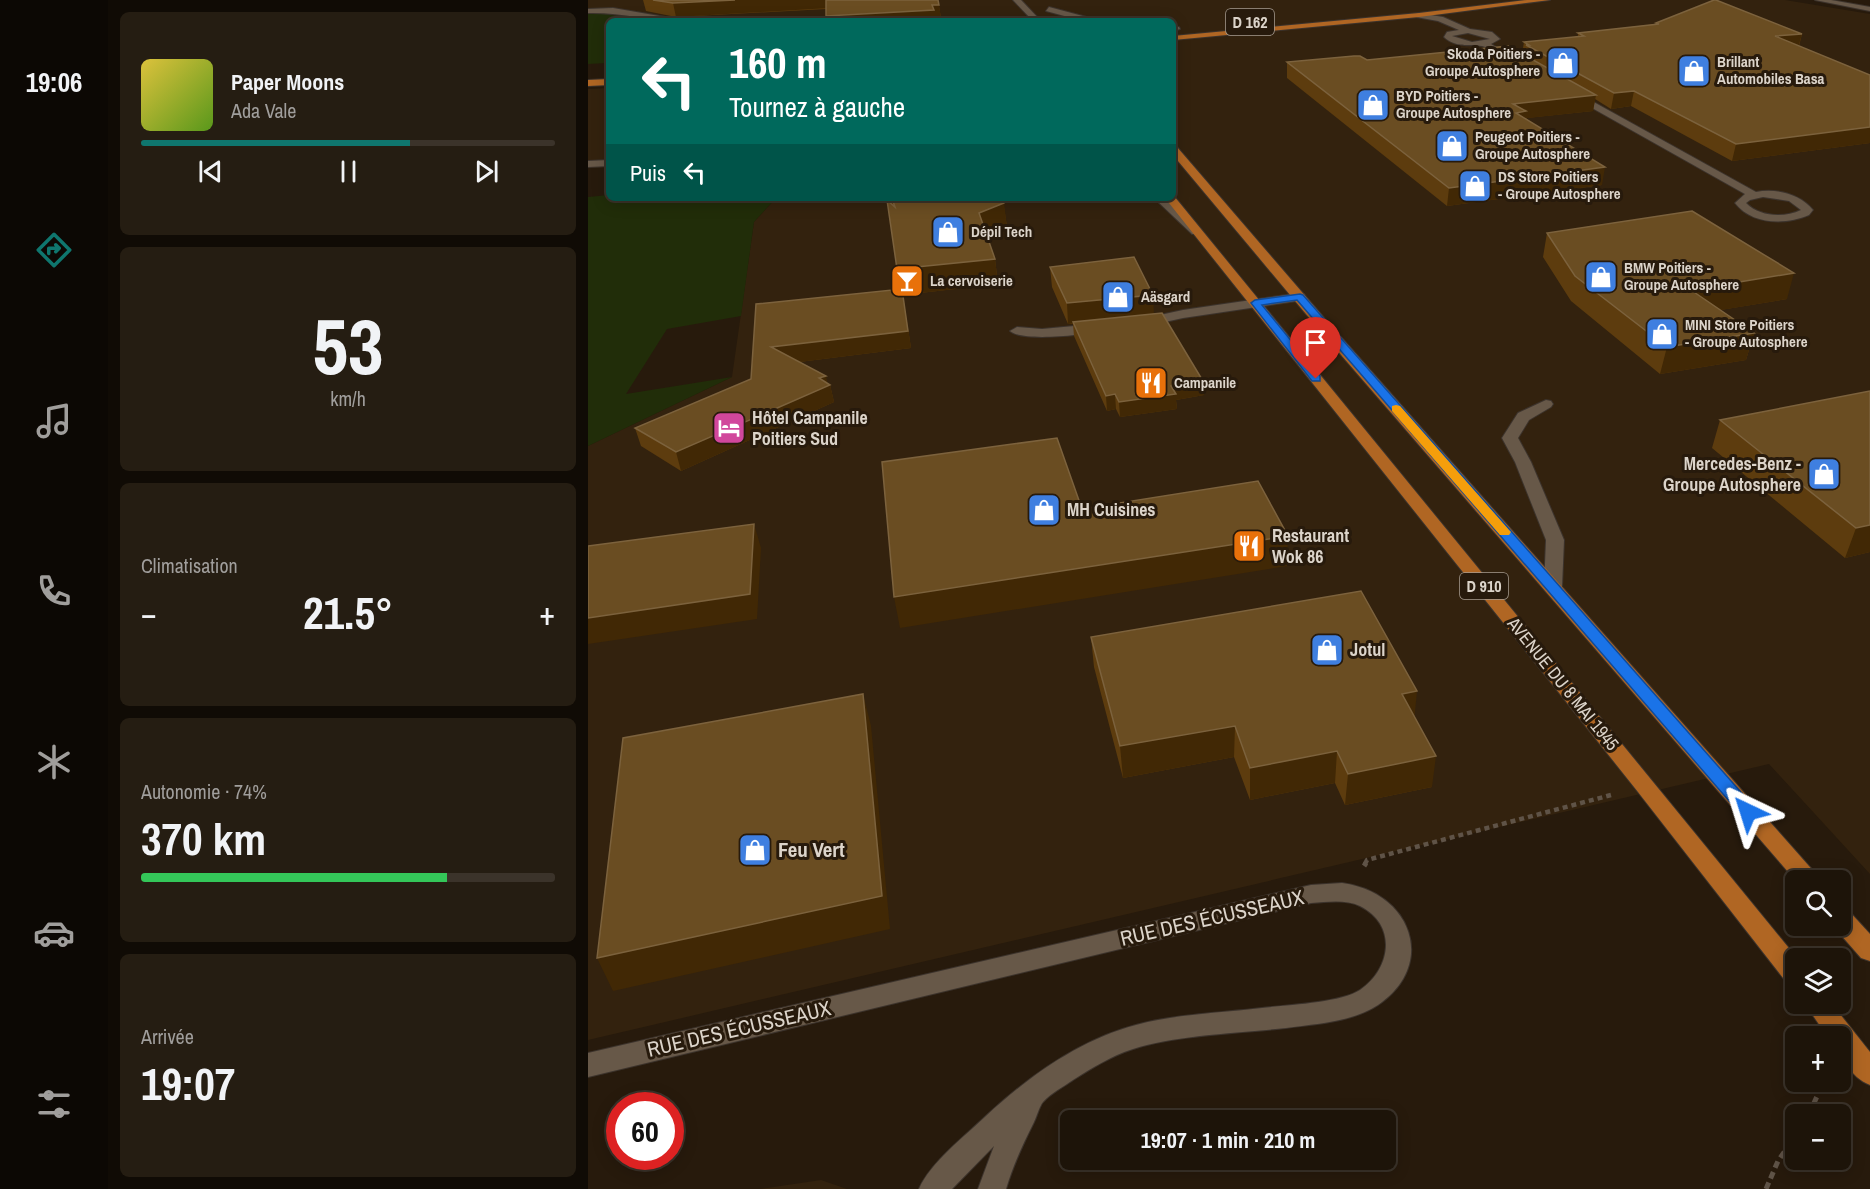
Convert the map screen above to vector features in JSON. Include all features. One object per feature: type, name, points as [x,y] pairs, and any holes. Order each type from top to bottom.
[{"type":"main road","name":"D 162","points":[[1176,33],[1476,0]]},
{"type":"main road","points":[[1391,9],[1419,15],[1438,8],[1476,0]]},
{"type":"main road","name":"D 162","points":[[1176,34],[1185,37],[1419,15],[1546,0]]},
{"type":"main road","points":[[588,83],[606,82]]},
{"type":"main road","name":"D 910","points":[[1176,152],[1799,870]]},
{"type":"main road","name":"AVENUE DU 8 MAI 1945","points":[[1172,201],[1646,786],[1785,962]]},
{"type":"main road","points":[[1851,930],[1870,951]]},
{"type":"main road","points":[[1825,1014],[1870,1073]]},
{"type":"street","points":[[1042,0],[1059,18]]},
{"type":"street","points":[[1819,0],[1870,9]]},
{"type":"street","points":[[1017,17],[1018,1]]},
{"type":"street","points":[[1018,1],[1033,18]]},
{"type":"street","points":[[1050,9],[1081,18]]},
{"type":"street","points":[[1468,9],[1452,16],[1472,31]]},
{"type":"street","points":[[588,11],[613,10],[660,18]]},
{"type":"street","points":[[1419,15],[1450,34],[1472,31]]},
{"type":"street","points":[[1419,15],[1440,19],[1496,38],[1485,44]]},
{"type":"street","points":[[1450,34],[1448,38],[1455,41],[1485,44],[1522,65]]},
{"type":"street","points":[[1560,86],[1754,195],[1773,195],[1793,199],[1805,206],[1807,210],[1800,216],[1791,218],[1758,214],[1749,211],[1740,203],[1746,196],[1754,195]]},
{"type":"street","points":[[588,164],[606,163]]},
{"type":"street","points":[[1162,201],[1196,232]]},
{"type":"street","points":[[1130,324],[1300,297]]},
{"type":"street","points":[[1017,331],[1042,333],[1108,326]]},
{"type":"street","points":[[1546,404],[1524,413],[1514,425],[1510,438],[1523,462],[1555,540],[1552,587]]},
{"type":"street","name":"RUE DES ÉCUSSEAUX","points":[[588,1065],[1311,894],[1349,893],[1370,901],[1387,913],[1397,932],[1400,959],[1389,981],[1366,999],[1333,1009],[1136,1037],[1097,1051],[1062,1072],[970,1147],[933,1189]]},
{"type":"street","name":"RUE DES ÉCUSSEAUX","points":[[992,1189],[999,1165],[1032,1096]]},
{"type":"path","points":[[1349,893],[1367,860],[1646,786]]},
{"type":"path","points":[[1766,1189],[1785,1151]]},
{"type":"shaded area","points":[[588,0],[1785,0],[1870,14],[1870,874],[1769,764],[588,1040],[588,446],[732,377],[754,222],[773,201],[1176,201],[1176,18],[618,18],[601,13],[588,14]]},
{"type":"shaded area","points":[[606,88],[606,167],[588,168],[588,89]]},
{"type":"shaded area","points":[[821,1180],[847,1189],[760,1189]]},
{"type":"green space","points":[[601,13],[618,16],[618,18],[606,18],[606,63],[588,64],[588,14]]},
{"type":"green space","points":[[606,195],[606,201],[773,201],[754,222],[741,316],[667,329],[626,394],[732,377],[588,446],[588,197]]},
{"type":"building","points":[[653,0],[735,0],[673,3]]},
{"type":"building","points":[[826,0],[938,0],[939,5],[932,5],[934,10],[826,16]]},
{"type":"building","points":[[1714,0],[1802,34],[1775,36],[1870,75],[1870,127],[1736,144],[1634,91],[1614,93],[1524,42],[1584,36],[1578,33],[1659,24],[1656,23]]},
{"type":"building","name":"Peugeot Poitiers - Groupe Autosphere","points":[[1508,46],[1596,95],[1513,104],[1526,111],[1516,113],[1605,167],[1449,188],[1287,62],[1354,56],[1367,60]]},
{"type":"building","points":[[887,201],[895,207],[893,201],[1004,201],[1004,203],[979,213],[995,259],[897,269]]},
{"type":"building","points":[[1692,211],[1794,273],[1691,290],[1754,333],[1667,347],[1575,276],[1547,233]]},
{"type":"building","points":[[1134,257],[1153,295],[1067,303],[1050,267]]},
{"type":"building","points":[[902,289],[908,331],[771,347],[826,376],[819,378],[830,385],[676,452],[635,428],[751,379],[756,304]]},
{"type":"building","points":[[1162,313],[1203,381],[1171,386],[1176,394],[1119,402],[1115,394],[1106,396],[1073,322]]},
{"type":"building","points":[[1870,391],[1870,525],[1856,528],[1720,420]]},
{"type":"building","points":[[1057,438],[1082,509],[1258,481],[1288,536],[894,597],[882,462]]},
{"type":"building","points":[[754,524],[750,594],[588,618],[588,546]]},
{"type":"building","points":[[1361,591],[1417,691],[1402,694],[1436,756],[1348,774],[1337,751],[1250,768],[1235,726],[1120,746],[1091,637]]},
{"type":"building","name":"Feu Vert","points":[[863,694],[882,896],[597,958],[623,738]]},
{"type":"slow traffic","points":[[1396,408],[1504,532]]},
{"type":"place","name":"Skoda Poitiers - Groupe Autosphere","points":[[1563,63]]},
{"type":"place","name":"Brillant Automobiles Basa","points":[[1694,71]]},
{"type":"place","name":"BYD Poitiers - Groupe Autosphere","points":[[1373,105]]},
{"type":"place","name":"Peugeot Poitiers - Groupe Autosphere","points":[[1452,146]]},
{"type":"place","name":"DS Store Poitiers - Groupe Autosphere","points":[[1475,186]]},
{"type":"place","name":"Dépil Tech","points":[[948,232]]},
{"type":"place","name":"BMW Poitiers - Groupe Autosphere","points":[[1601,277]]},
{"type":"place","name":"La cervoiserie","points":[[907,281]]},
{"type":"place","name":"Aäsgard","points":[[1118,297]]},
{"type":"place","name":"MINI Store Poitiers - Groupe Autosphere","points":[[1662,334]]},
{"type":"place","name":"Campanile","points":[[1151,383]]},
{"type":"place","name":"Hôtel Campanile Poitiers Sud","points":[[729,428]]},
{"type":"place","name":"Mercedes-Benz - Groupe Autosphere","points":[[1824,474]]},
{"type":"place","name":"MH Cuisines","points":[[1044,510]]},
{"type":"place","name":"Restaurant Wok 86","points":[[1249,546]]},
{"type":"place","name":"Jotul","points":[[1327,650]]},
{"type":"place","name":"Feu Vert","points":[[755,850]]},
{"type":"route","points":[[1316,379],[1255,303],[1300,297],[1748,812]]}]
